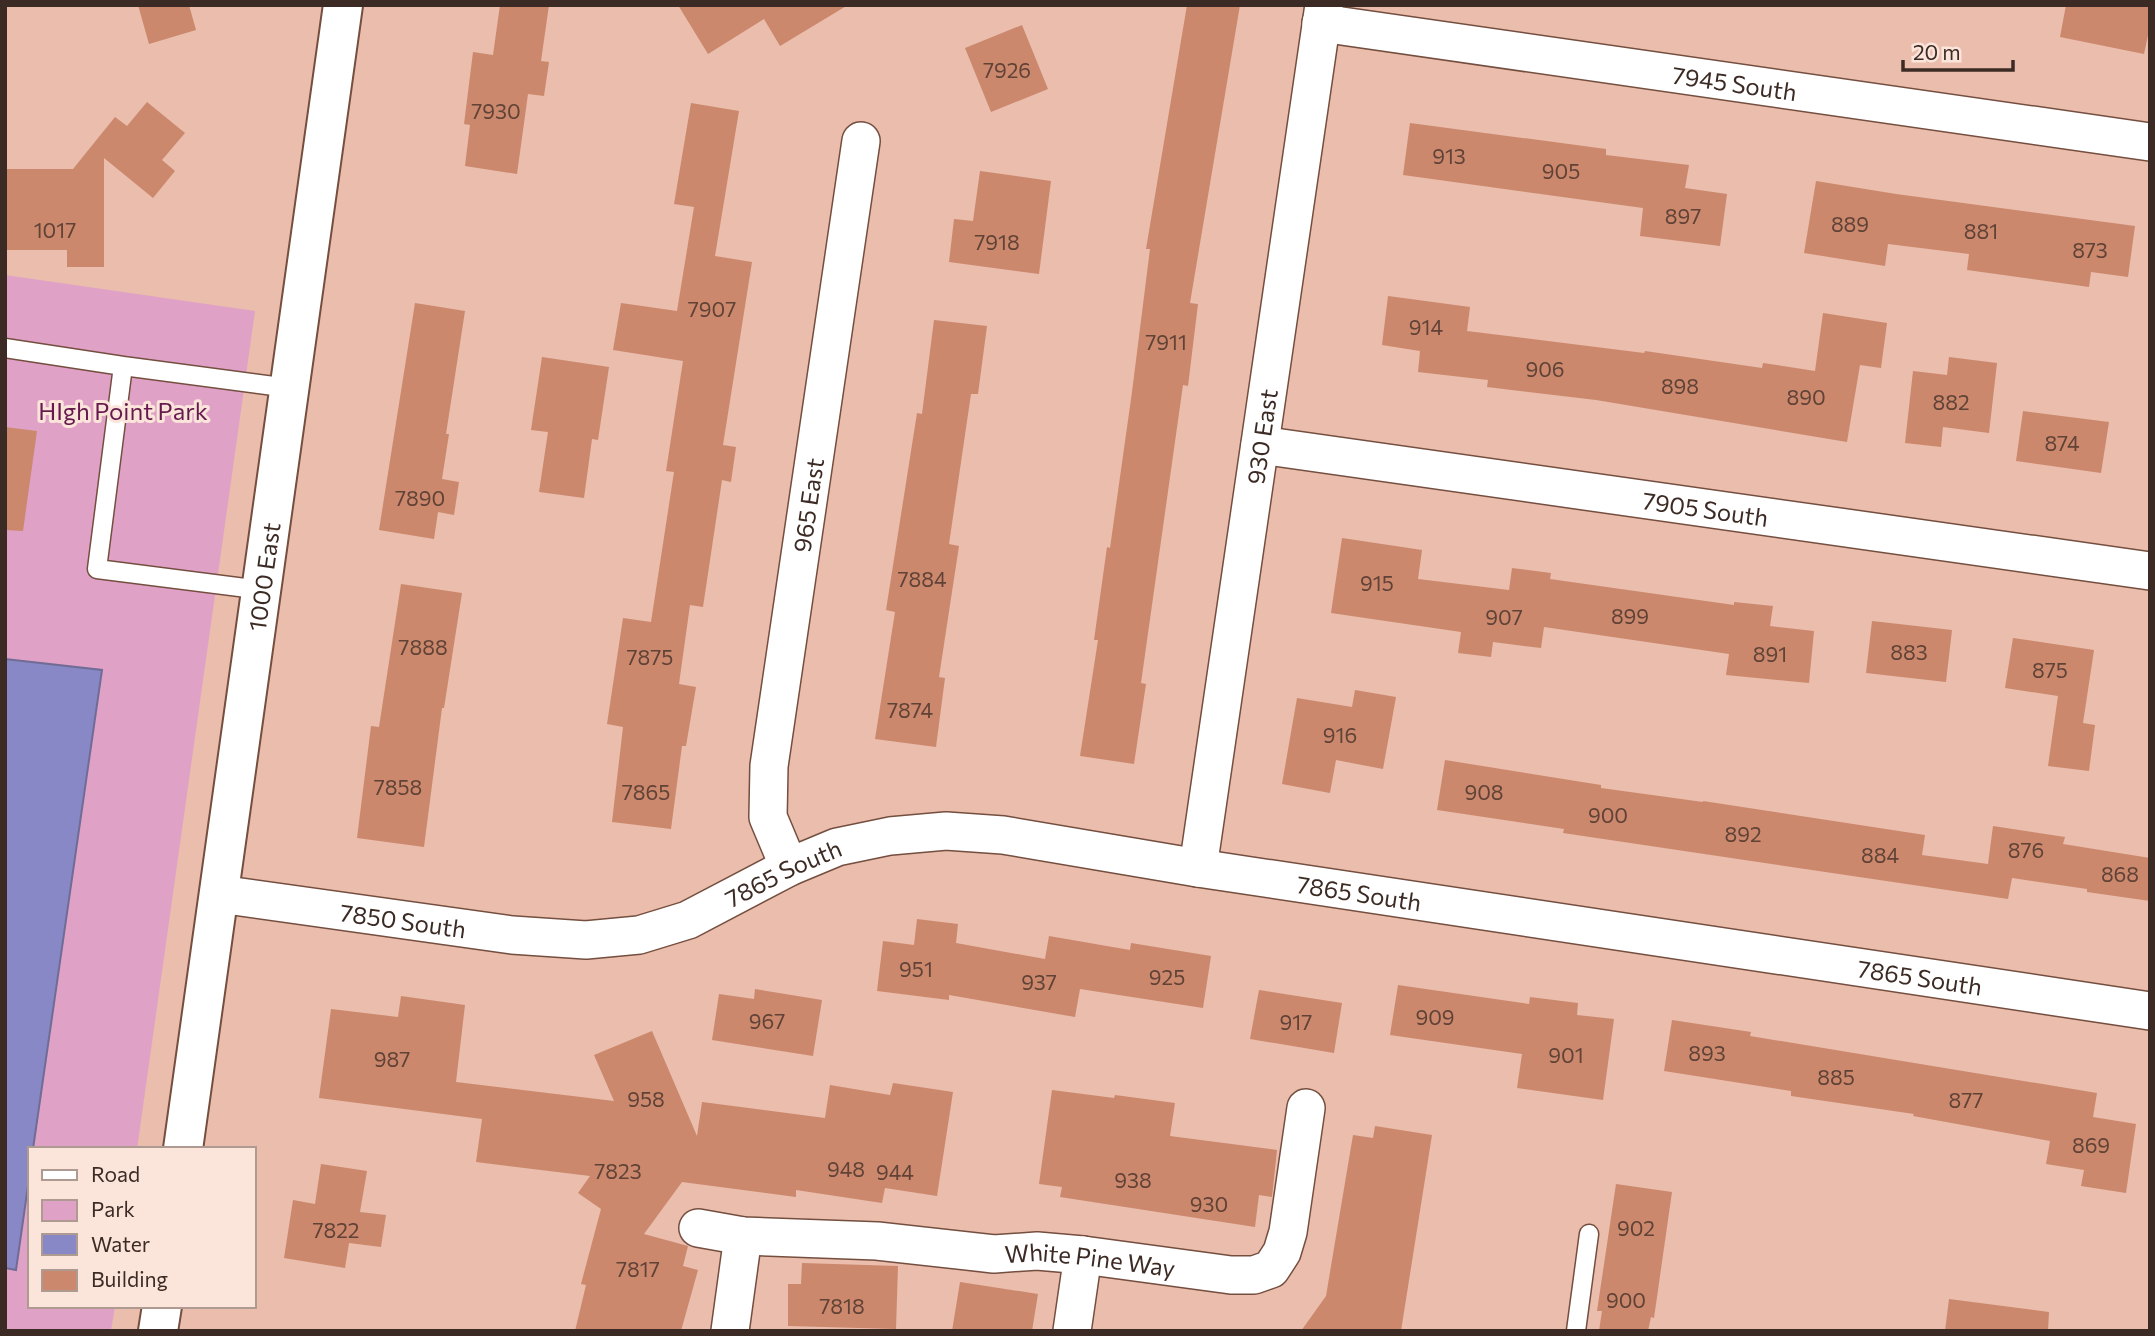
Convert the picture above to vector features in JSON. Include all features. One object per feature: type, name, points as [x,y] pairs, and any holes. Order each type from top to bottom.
[{"type":"street","name":"1000 East","points":[[183,1147],[343,5]]},
{"type":"street","name":"7945 South","points":[[1322,14],[2150,142]]},
{"type":"street","name":"930 East","points":[[1198,868],[1322,14]]},
{"type":"street","name":"965 East","points":[[789,867],[768,817],[769,766],[860,141]]},
{"type":"street","name":"7905 South","points":[[1259,444],[2150,571]]},
{"type":"street","name":"7865 South","points":[[586,940],[639,936],[688,920],[789,867],[837,847],[890,836],[946,831],[1003,835],[1198,868],[2150,1011]]},
{"type":"street","name":"7850 South","points":[[219,894],[512,935],[586,940]]},
{"type":"street","name":"White Pine Way","points":[[698,1228],[743,1237],[877,1241],[994,1254],[1037,1251],[1231,1275],[1254,1275],[1271,1269],[1282,1252],[1288,1232],[1306,1108]]},
{"type":"street","points":[[730,1331],[743,1237]]},
{"type":"street","points":[[1072,1331],[1083,1255]]},
{"type":"street","points":[[158,1331],[162,1308]]},
{"type":"lane","points":[[5,348],[289,388]]},
{"type":"lane","points":[[123,366],[97,569],[262,590]]},
{"type":"lane","points":[[1576,1331],[1589,1234]]},
{"type":"green space","name":"HIgh Point Park","points":[[5,275],[255,311],[137,1147],[28,1147],[28,1308],[115,1308],[111,1331],[5,1331]]},
{"type":"water","points":[[5,659],[102,670],[33,1147],[28,1147],[28,1186],[16,1270],[5,1268]]},
{"type":"building","points":[[138,5],[189,5],[196,30],[149,44]]},
{"type":"building","points":[[500,5],[549,5],[541,61],[549,62],[544,96],[528,94],[517,174],[465,166],[470,125],[464,124],[473,52],[493,55]]},
{"type":"building","points":[[678,5],[848,5],[780,46],[764,19],[708,54]]},
{"type":"building","points":[[1187,5],[1240,5],[1190,303],[1198,304],[1188,386],[1183,385],[1141,683],[1146,684],[1134,764],[1080,756],[1098,640],[1094,640],[1107,547],[1110,548],[1132,392],[1150,249],[1146,249]]},
{"type":"building","points":[[2066,5],[2150,5],[2150,26],[2144,54],[2060,37]]},
{"type":"building","points":[[1022,25],[1048,89],[991,112],[965,48]]},
{"type":"building","points":[[147,102],[185,133],[162,160],[175,171],[153,198],[104,158],[104,267],[67,267],[67,250],[5,250],[5,169],[73,169],[115,117],[127,126]]},
{"type":"building","points":[[691,103],[739,111],[715,256],[752,262],[723,445],[736,447],[731,482],[722,480],[703,607],[690,605],[679,684],[696,687],[686,746],[682,746],[671,829],[612,822],[623,727],[607,724],[623,618],[651,622],[674,472],[666,471],[683,361],[613,350],[621,303],[677,311],[694,207],[674,204]]},
{"type":"building","points":[[1410,123],[1606,149],[1606,155],[1689,165],[1685,188],[1727,194],[1720,246],[1640,236],[1643,208],[1403,175]]},
{"type":"building","points":[[980,171],[1051,181],[1039,274],[949,262],[954,219],[973,221]]},
{"type":"building","points":[[1816,181],[2135,226],[2128,277],[2091,272],[2089,287],[1967,270],[1969,254],[1888,244],[1885,266],[1804,253]]},
{"type":"building","points":[[1388,296],[1470,307],[1467,331],[1645,351],[1762,368],[1763,363],[1815,371],[1823,313],[1887,323],[1881,368],[1860,365],[1847,442],[1596,400],[1487,387],[1488,380],[1418,372],[1420,351],[1382,345]]},
{"type":"building","points":[[415,303],[465,311],[446,434],[449,434],[442,479],[459,482],[454,515],[438,512],[434,539],[379,530]]},
{"type":"building","points":[[934,320],[987,326],[978,394],[971,394],[949,544],[959,546],[939,677],[945,678],[936,747],[875,739],[895,612],[886,610],[917,413],[922,414]]},
{"type":"building","points":[[542,357],[609,367],[598,440],[592,439],[584,498],[539,492],[548,432],[531,430]]},
{"type":"building","points":[[1949,357],[1997,363],[1989,433],[1943,427],[1941,447],[1905,443],[1913,371],[1947,375]]},
{"type":"building","points":[[2023,411],[2109,422],[2101,473],[2016,461]]},
{"type":"building","points":[[5,427],[37,431],[23,531],[5,530]]},
{"type":"building","points":[[1342,538],[1422,550],[1418,579],[1509,590],[1512,568],[1551,573],[1550,579],[1734,605],[1734,602],[1773,606],[1770,626],[1814,631],[1809,683],[1726,675],[1729,654],[1544,627],[1541,648],[1493,642],[1491,657],[1458,653],[1461,632],[1331,613]]},
{"type":"building","points":[[401,584],[462,593],[442,708],[424,847],[357,838],[371,726],[379,727]]},
{"type":"building","points":[[1872,621],[1952,630],[1946,682],[1866,673]]},
{"type":"building","points":[[2013,638],[2094,650],[2083,723],[2095,725],[2089,771],[2048,766],[2058,696],[2005,688]]},
{"type":"building","points":[[1355,690],[1396,697],[1383,769],[1336,760],[1330,793],[1282,784],[1297,698],[1352,707]]},
{"type":"building","points":[[1445,760],[1601,785],[1601,788],[1925,835],[1922,855],[1988,864],[1993,826],[2065,837],[2063,844],[2150,858],[2150,901],[2012,878],[2008,899],[1563,833],[1564,829],[1437,810]]},
{"type":"building","points":[[917,919],[958,924],[956,943],[1045,959],[1049,936],[1130,950],[1131,943],[1211,956],[1203,1008],[1080,989],[1075,1017],[949,995],[949,1000],[877,991],[883,941],[914,945]]},
{"type":"building","points":[[1398,985],[1529,1004],[1530,997],[1578,1003],[1577,1015],[1614,1019],[1603,1100],[1517,1088],[1522,1054],[1390,1035]]},
{"type":"building","points":[[755,989],[822,1000],[813,1056],[712,1040],[719,994],[754,999]]},
{"type":"building","points":[[1259,990],[1342,1003],[1334,1053],[1250,1039]]},
{"type":"building","points":[[401,996],[465,1005],[456,1082],[614,1101],[594,1055],[652,1031],[697,1136],[702,1102],[825,1118],[830,1085],[890,1095],[893,1083],[953,1092],[937,1196],[885,1188],[882,1203],[796,1190],[796,1197],[682,1182],[644,1234],[688,1246],[683,1266],[698,1270],[681,1331],[575,1331],[586,1285],[581,1284],[601,1209],[578,1193],[590,1176],[476,1162],[482,1119],[319,1098],[331,1009],[398,1017]]},
{"type":"building","points":[[1672,1020],[1751,1032],[1750,1036],[2097,1093],[2093,1117],[2136,1124],[2126,1193],[2081,1186],[2084,1170],[2046,1164],[2050,1141],[1913,1116],[1914,1114],[1791,1096],[1791,1091],[1664,1071]]},
{"type":"building","points":[[1052,1090],[1175,1103],[1170,1136],[1277,1150],[1272,1197],[1259,1195],[1255,1227],[1060,1197],[1062,1187],[1039,1184]]},
{"type":"building","points":[[1375,1126],[1432,1135],[1401,1331],[1301,1331],[1326,1296],[1353,1135],[1373,1138]]},
{"type":"building","points":[[321,1164],[367,1171],[360,1212],[386,1215],[381,1247],[349,1243],[345,1268],[284,1258],[293,1200],[315,1204]]},
{"type":"building","points":[[1616,1184],[1672,1192],[1654,1318],[1651,1317],[1648,1331],[1599,1331],[1602,1311],[1597,1311]]},
{"type":"building","points":[[802,1263],[898,1266],[896,1329],[788,1326],[788,1284],[801,1284]]},
{"type":"building","points":[[960,1282],[1038,1294],[1032,1331],[952,1331]]},
{"type":"building","points":[[1949,1299],[2049,1312],[2048,1331],[1945,1331]]}]
